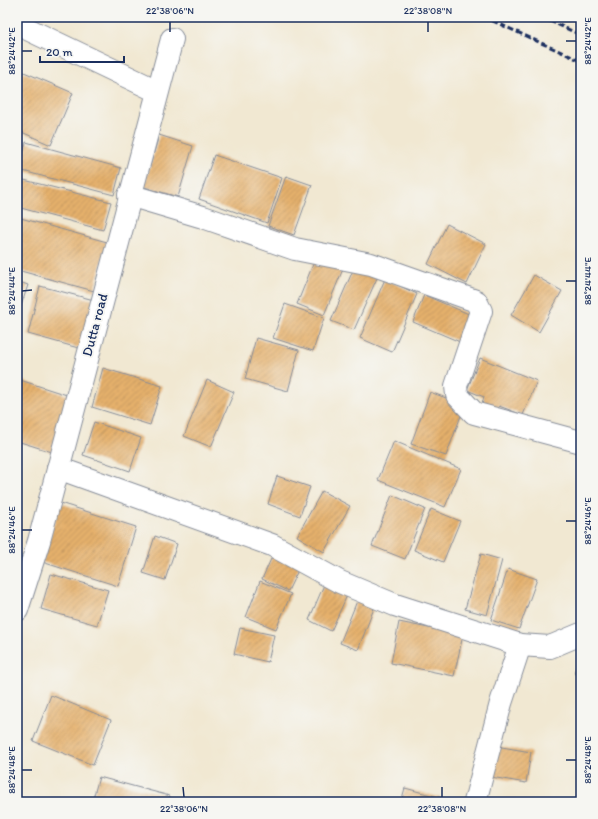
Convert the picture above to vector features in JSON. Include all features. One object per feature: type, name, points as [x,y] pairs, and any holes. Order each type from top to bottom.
[{"type":"street","points":[[17,24],[157,92]]},
{"type":"street","name":"Dutta road","points":[[17,610],[39,541],[172,39]]},
{"type":"street","points":[[130,195],[203,218],[295,250],[371,264],[476,301],[481,311],[456,386],[457,395],[474,413],[581,442]]},
{"type":"street","points":[[58,468],[272,545],[340,582],[394,605],[520,645],[550,648],[581,634]]},
{"type":"street","points":[[475,802],[501,703],[520,645]]},
{"type":"building","points":[[17,69],[73,93],[51,145],[17,130]]},
{"type":"building","points":[[159,135],[193,146],[178,197],[144,187]]},
{"type":"building","points":[[26,142],[121,168],[114,195],[19,170]]},
{"type":"building","points":[[214,155],[282,178],[267,223],[199,199]]},
{"type":"building","points":[[286,176],[312,185],[294,235],[268,226]]},
{"type":"building","points":[[20,179],[111,202],[103,230],[17,207],[17,193]]},
{"type":"building","points":[[17,217],[107,242],[94,291],[17,270]]},
{"type":"building","points":[[447,224],[486,244],[467,284],[428,264]]},
{"type":"building","points":[[316,257],[343,269],[324,315],[297,304]]},
{"type":"building","points":[[354,268],[377,278],[354,330],[331,321]]},
{"type":"building","points":[[534,275],[562,291],[539,332],[511,315]]},
{"type":"building","points":[[385,279],[417,294],[392,352],[360,338]]},
{"type":"building","points":[[17,281],[28,285],[17,318]]},
{"type":"building","points":[[40,286],[94,300],[82,349],[28,334]]},
{"type":"building","points":[[424,295],[471,315],[460,342],[413,322]]},
{"type":"building","points":[[285,304],[324,318],[313,351],[273,338]]},
{"type":"building","points":[[256,338],[299,350],[288,391],[245,379]]},
{"type":"building","points":[[480,358],[537,381],[523,415],[499,406],[498,410],[482,404],[484,397],[467,390]]},
{"type":"building","points":[[103,368],[162,386],[150,425],[92,407]]},
{"type":"building","points":[[17,379],[70,396],[52,452],[17,441]]},
{"type":"building","points":[[207,380],[234,392],[211,447],[184,436]]},
{"type":"building","points":[[430,392],[465,405],[446,456],[411,444]]},
{"type":"building","points":[[94,422],[141,438],[130,471],[83,455]]},
{"type":"building","points":[[394,441],[461,469],[445,507],[378,480]]},
{"type":"building","points":[[277,476],[310,487],[300,516],[268,504]]},
{"type":"building","points":[[322,491],[350,506],[324,552],[297,536]]},
{"type":"building","points":[[392,495],[425,509],[405,559],[372,546]]},
{"type":"building","points":[[60,503],[136,527],[118,586],[42,562]]},
{"type":"building","points":[[431,509],[460,521],[443,562],[414,550]]},
{"type":"building","points":[[155,536],[177,544],[165,580],[143,573]]},
{"type":"building","points":[[275,550],[301,564],[288,591],[262,579]]},
{"type":"building","points":[[481,554],[502,560],[487,615],[465,609]]},
{"type":"building","points":[[508,569],[537,579],[519,629],[491,620]]},
{"type":"building","points":[[51,574],[108,590],[97,625],[41,609]]},
{"type":"building","points":[[326,580],[349,591],[331,631],[309,620]]},
{"type":"building","points":[[260,581],[291,594],[276,629],[246,617]]},
{"type":"building","points":[[359,596],[376,603],[358,650],[340,643]]},
{"type":"building","points":[[399,622],[463,635],[454,676],[391,663]]},
{"type":"building","points":[[240,628],[274,635],[268,662],[234,654]]},
{"type":"building","points":[[581,653],[581,676],[574,673]]},
{"type":"building","points":[[51,695],[111,720],[93,765],[33,741]]},
{"type":"building","points":[[490,745],[531,752],[526,783],[485,776]]},
{"type":"building","points":[[99,777],[170,796],[169,802],[92,802]]},
{"type":"building","points":[[405,788],[453,801],[453,802],[401,802]]},
{"type":"railway","points":[[484,17],[581,61]]},
{"type":"railway","points":[[541,17],[581,35]]}]
